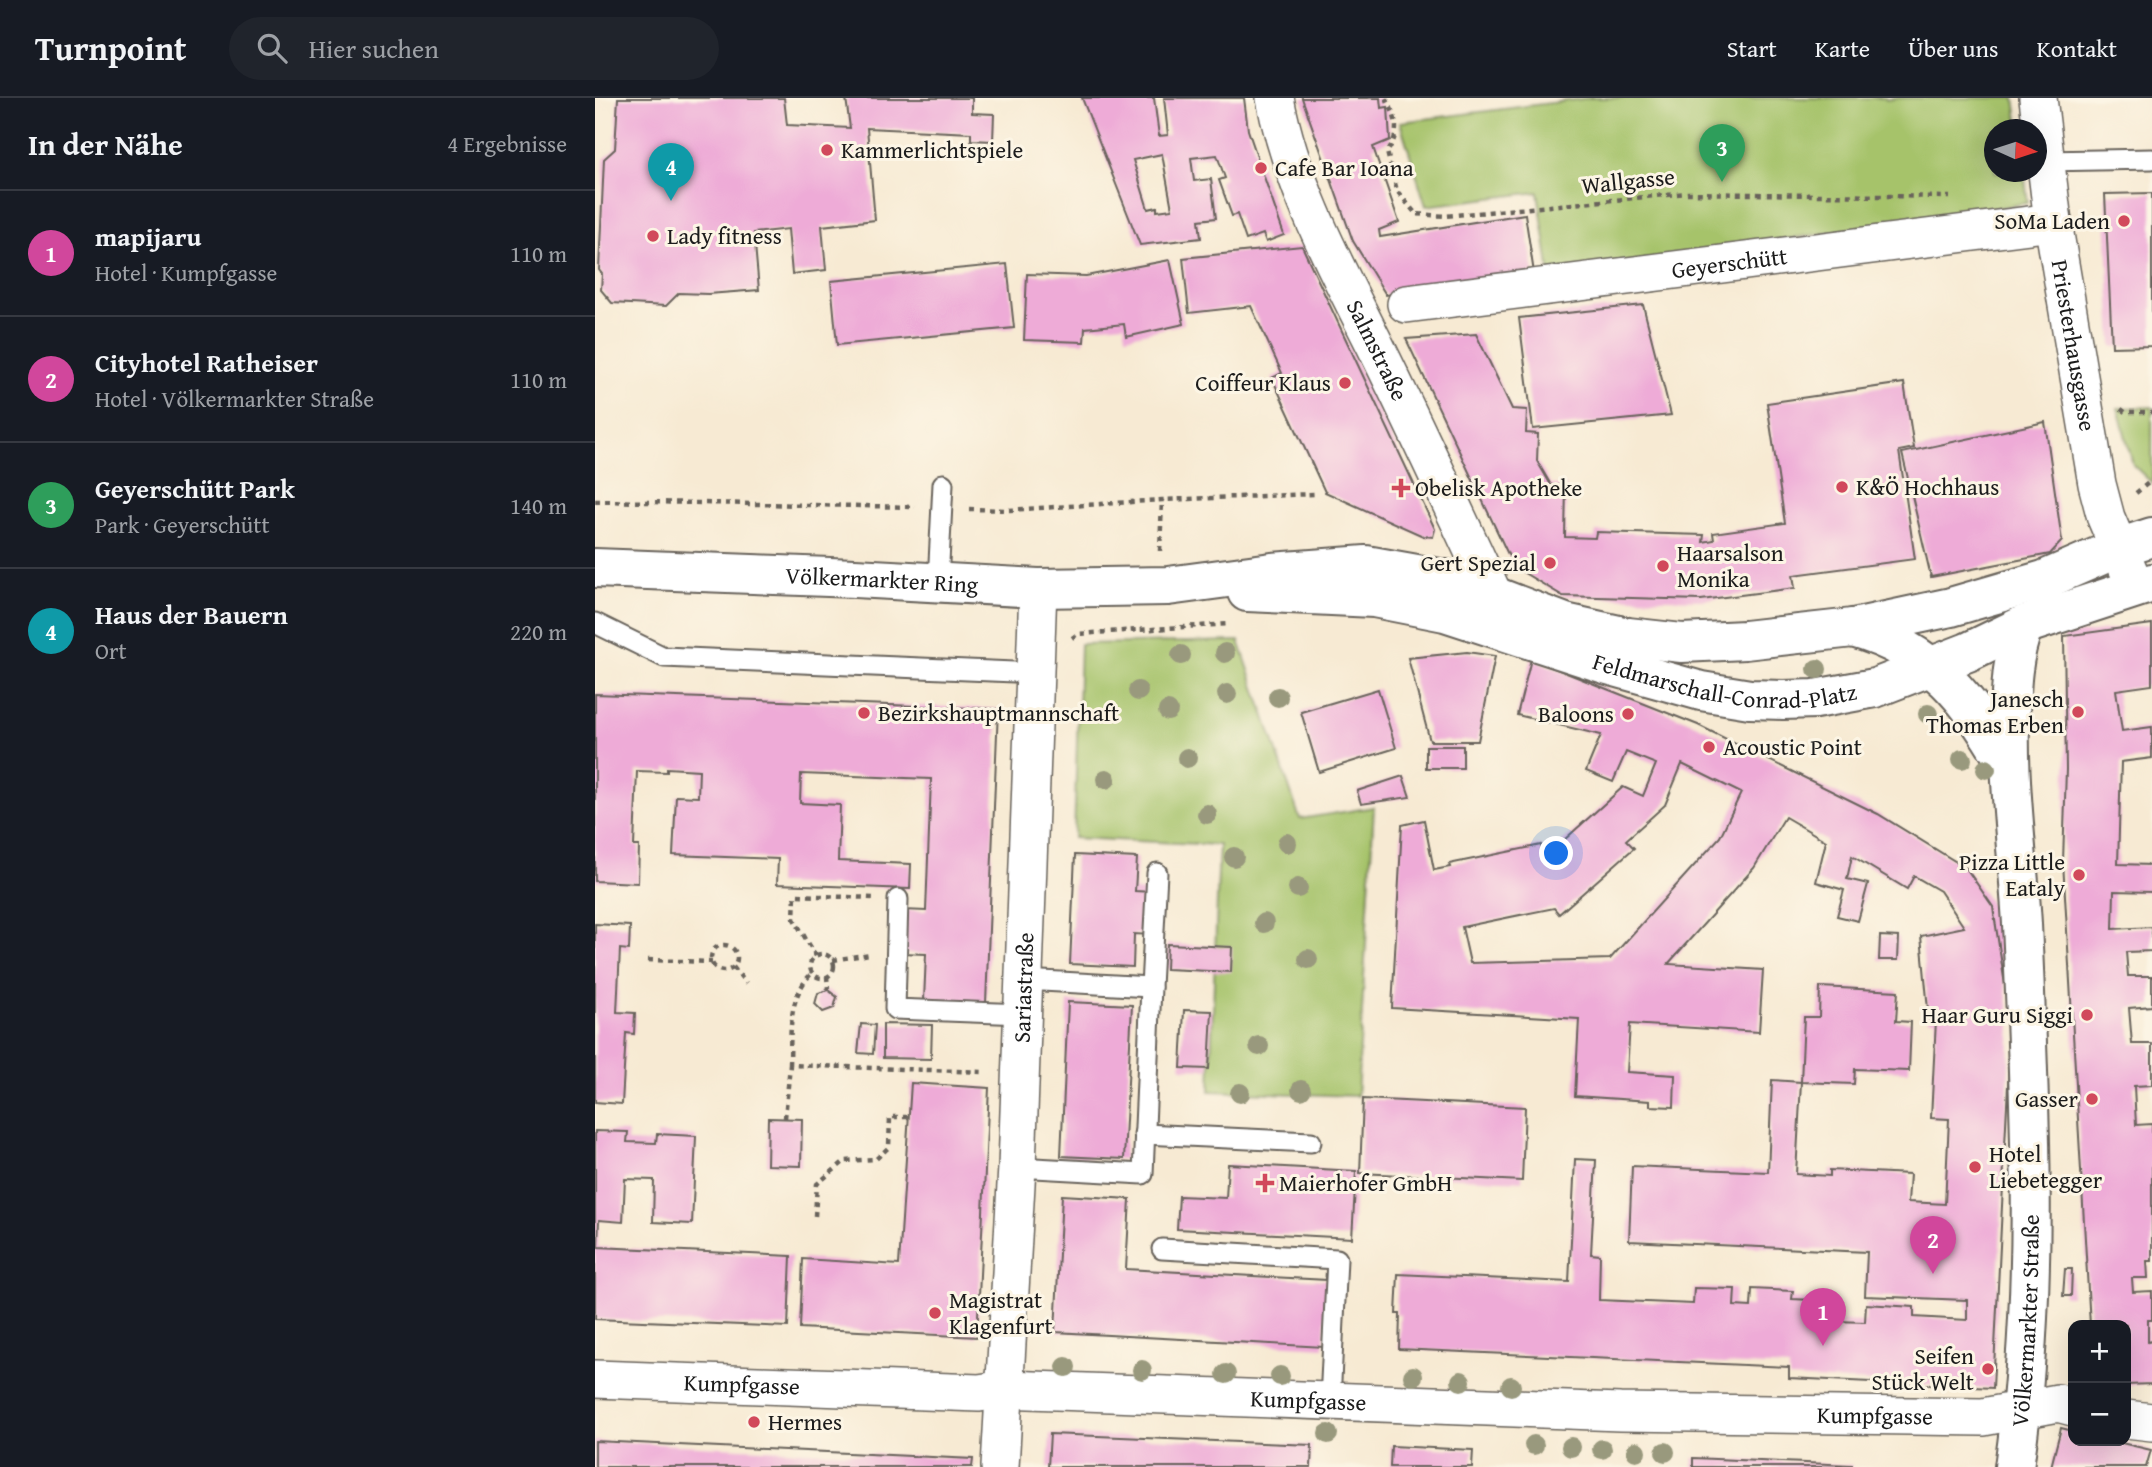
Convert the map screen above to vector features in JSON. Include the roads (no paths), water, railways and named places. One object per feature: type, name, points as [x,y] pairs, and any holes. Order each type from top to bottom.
[{"type":"main road","name":"Feldmarschall-Conrad-Platz","points":[[1495,596],[1565,623],[1628,637],[1682,643],[1745,640],[1853,628],[1951,607],[2044,580],[2135,542]]},
{"type":"main road","name":"Völkermarkter Ring","points":[[1168,586],[1272,572],[1366,565],[1467,583],[1495,596]]},
{"type":"main road","name":"Völkermarkter Ring","points":[[595,568],[938,582],[1038,589],[1168,586],[1308,597],[1374,598],[1445,612],[1518,636]]},
{"type":"main road","points":[[2024,625],[2144,585]]},
{"type":"main road","name":"Feldmarschall-Conrad-Platz","points":[[1518,636],[1701,691],[1750,699],[1815,699],[1875,688],[1933,667],[2024,625]]},
{"type":"main road","name":"Feldmarschall-Conrad-Platz","points":[[2021,920],[2009,768],[2012,670],[2024,625]]},
{"type":"main road","name":"Feldmarschall-Conrad-Platz","points":[[1853,628],[1881,636],[1933,667],[1964,696],[2009,768]]},
{"type":"main road","name":"Völkermarkter Straße","points":[[2014,1467],[2022,1409],[2030,1280],[2029,1083],[2021,920]]},
{"type":"street","name":"Salmstraße","points":[[1275,98],[1279,119],[1316,228],[1441,480],[1495,596]]},
{"type":"street","name":"Priesterhausgasse","points":[[2038,98],[2040,119]]},
{"type":"street","name":"Priesterhausgasse","points":[[2047,176],[2097,484],[2106,518],[2135,542],[2144,585]]},
{"type":"street","name":"Geyerschütt","points":[[1406,304],[2053,222]]},
{"type":"street","name":"Sariastraße","points":[[1000,1467],[1017,1167],[1038,589]]},
{"type":"street","name":"Kumpfgasse","points":[[595,1379],[979,1393],[1005,1389],[1620,1412],[1983,1417],[2057,1403],[2068,1406]]},
{"type":"street","points":[[2131,1420],[2152,1422]]},
{"type":"lane","points":[[2047,161],[2152,159]]},
{"type":"lane","points":[[938,582],[943,484]]},
{"type":"lane","points":[[595,623],[664,657],[1035,673]]},
{"type":"lane","points":[[1017,1167],[1143,1174],[1157,873]]},
{"type":"lane","points":[[898,899],[895,1009],[1151,987]]},
{"type":"lane","points":[[1144,1134],[1311,1142]]},
{"type":"lane","points":[[1162,1250],[1338,1259],[1330,1401]]},
{"type":"place","name":"Kammerlichtspiele","points":[[827,150]]},
{"type":"place","name":"Cafe Bar Ioana","points":[[1261,168]]},
{"type":"place","name":"Geyerschütt Park","points":[[1722,182]]},
{"type":"place","name":"Haus der Bauern","points":[[671,201]]},
{"type":"place","name":"SoMa Laden","points":[[2124,221]]},
{"type":"place","name":"Lady fitness","points":[[653,236]]},
{"type":"place","name":"Coiffeur Klaus","points":[[1345,383]]},
{"type":"place","name":"K&Ö Hochhaus","points":[[1842,487]]},
{"type":"place","name":"Obelisk Apotheke","points":[[1401,488]]},
{"type":"place","name":"Gert Spezial","points":[[1550,563]]},
{"type":"place","name":"Haarsalson Monika","points":[[1663,566]]},
{"type":"place","name":"Janesch Thomas Erben","points":[[2078,712]]},
{"type":"place","name":"Bezirkshauptmannschaft","points":[[864,713]]},
{"type":"place","name":"Baloons","points":[[1628,714]]},
{"type":"place","name":"Acoustic Point","points":[[1709,747]]},
{"type":"place","name":"Pizza Little Eataly","points":[[2079,875]]},
{"type":"place","name":"Haar Guru Siggi","points":[[2087,1015]]},
{"type":"place","name":"Gasser","points":[[2092,1099]]},
{"type":"place","name":"Hotel Liebetegger","points":[[1975,1167]]},
{"type":"place","name":"Maierhofer GmbH","points":[[1265,1183]]},
{"type":"place","name":"Cityhotel Ratheiser","points":[[1933,1274]]},
{"type":"place","name":"Magistrat Klagenfurt","points":[[935,1313]]},
{"type":"place","name":"mapijaru","points":[[1823,1346]]},
{"type":"place","name":"Seifen Stück Welt","points":[[1988,1369]]},
{"type":"place","name":"Hermes","points":[[754,1422]]}]
